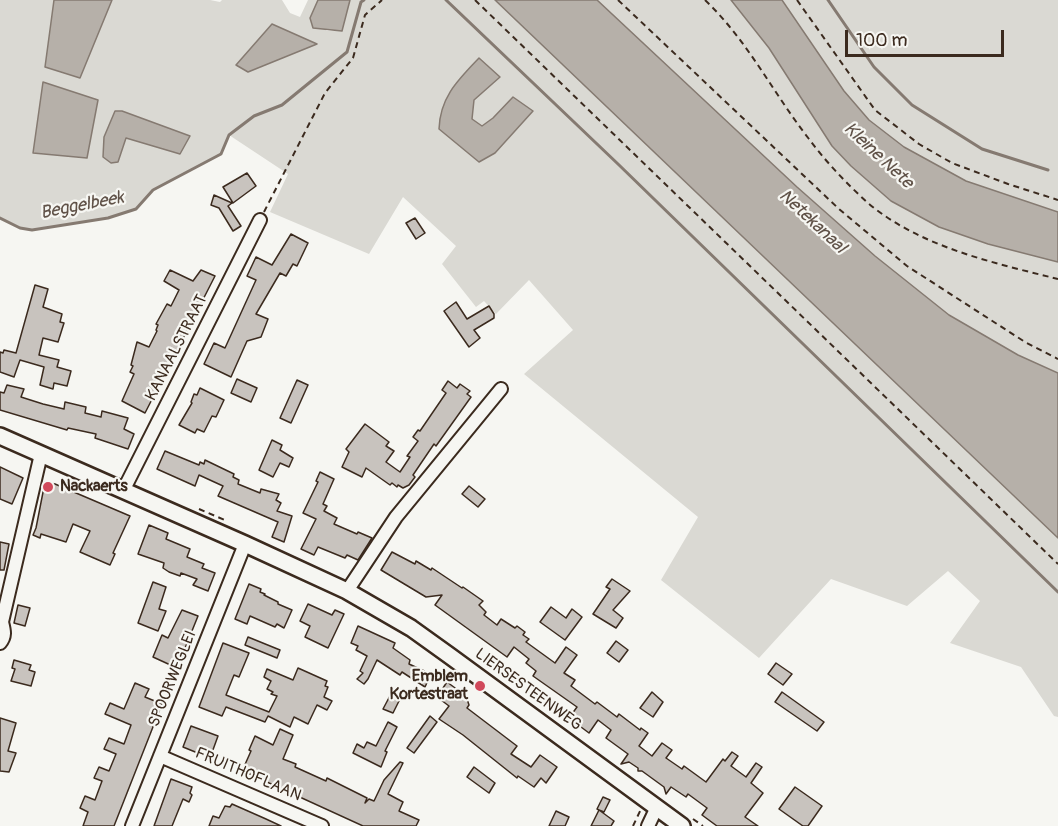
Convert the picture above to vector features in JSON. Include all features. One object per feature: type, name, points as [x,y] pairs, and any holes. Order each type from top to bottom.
[{"type":"main road","name":"LIERSESTEENWEG","points":[[0,436],[347,591],[411,628],[447,661],[651,802],[682,826]]},
{"type":"street","name":"KANAALSTRAAT","points":[[123,491],[260,219]]},
{"type":"street","points":[[347,591],[409,500],[501,389]]},
{"type":"street","points":[[0,643],[4,631],[2,622],[41,454]]},
{"type":"street","name":"SPOORWEGLEI","points":[[132,826],[245,544]]},
{"type":"street","name":"FRUITHOFLAAN","points":[[160,756],[322,826]]},
{"type":"street","points":[[648,826],[651,802]]},
{"type":"path","points":[[260,219],[325,93],[353,58],[365,15],[382,0]]},
{"type":"path","points":[[475,0],[1058,564]]},
{"type":"path","points":[[618,0],[839,208],[907,266],[1024,342],[1058,359]]},
{"type":"path","points":[[705,0],[732,28],[809,139],[869,204],[898,224],[930,240],[970,255],[1058,279]]},
{"type":"path","points":[[796,0],[875,110],[920,144],[952,163],[1058,200]]},
{"type":"path","points":[[633,826],[651,802]]},
{"type":"shaded area","points":[[0,0],[54,0],[45,67],[80,77],[112,0],[210,0],[220,2],[222,0],[282,0],[290,13],[300,17],[308,0],[318,0],[310,18],[327,31],[341,31],[350,0],[495,0],[1058,538],[1058,717],[1054,716],[1021,667],[950,643],[980,601],[948,571],[907,606],[831,579],[759,658],[661,580],[698,517],[524,374],[573,330],[529,280],[496,314],[484,301],[476,307],[442,264],[456,246],[403,197],[369,254],[270,212],[288,174],[229,135],[221,154],[153,190],[136,209],[108,218],[32,230],[20,228],[0,218]],"holes":[[[316,44],[248,72],[236,65]],[[499,77],[474,100],[472,119],[481,126],[493,118],[513,97],[479,162],[453,86]],[[190,136],[180,154],[126,138]]]},
{"type":"shaded area","points":[[597,0],[731,0],[769,48],[832,146],[891,201],[939,227],[988,244],[1058,262],[1058,373],[1018,355],[949,315],[875,256],[797,187]]},
{"type":"shaded area","points":[[782,0],[1058,0],[1058,212],[966,181],[904,147],[869,120],[844,91]]},
{"type":"water","points":[[54,0],[112,0],[80,78],[45,67]]},
{"type":"water","points":[[318,0],[350,0],[342,31],[313,28],[310,18]]},
{"type":"water","name":"Netekanaal","points":[[495,0],[597,0],[797,187],[875,256],[949,315],[1018,355],[1058,373],[1058,538]]},
{"type":"water","name":"Kleine Nete","points":[[731,0],[782,0],[844,91],[869,120],[904,147],[966,181],[1058,212],[1058,262],[988,244],[939,227],[891,201],[832,146],[769,48]]},
{"type":"water","points":[[272,24],[317,44],[248,72],[236,65]]},
{"type":"water","points":[[479,58],[500,77],[474,100],[472,119],[482,126],[513,97],[533,111],[495,153],[479,162],[439,129],[447,98],[457,82]]},
{"type":"water","points":[[43,82],[98,100],[87,158],[33,153]]},
{"type":"water","points":[[115,111],[122,111],[190,136],[180,154],[126,138],[118,162],[111,163],[103,157],[104,137]]},
{"type":"building","points":[[247,173],[256,186],[233,203],[223,187]]},
{"type":"building","points":[[214,195],[232,203],[228,206],[241,226],[233,231],[219,208],[211,205]]},
{"type":"building","points":[[415,218],[425,233],[416,239],[406,223]]},
{"type":"building","points":[[291,234],[308,243],[297,266],[293,264],[286,276],[280,273],[256,314],[268,319],[261,337],[247,341],[231,377],[204,364],[214,343],[225,348],[256,280],[247,276],[256,257],[272,265]]},
{"type":"building","points":[[170,270],[193,281],[201,270],[215,276],[145,413],[122,401],[134,374],[130,372],[137,342],[149,347],[157,331],[158,325],[156,324],[167,304],[171,306],[179,290],[164,281]]},
{"type":"building","points":[[35,285],[48,289],[43,307],[62,314],[60,322],[64,323],[58,342],[43,338],[39,355],[59,360],[57,367],[71,371],[67,386],[54,383],[53,389],[40,385],[44,367],[20,360],[14,377],[0,372],[0,352],[3,353],[4,350],[16,353]]},
{"type":"building","points":[[456,302],[467,319],[489,306],[494,314],[494,318],[474,330],[480,338],[469,347],[444,311]]},
{"type":"building","points":[[237,379],[257,388],[251,402],[231,393]]},
{"type":"building","points":[[297,380],[308,385],[291,423],[280,418]]},
{"type":"building","points":[[448,381],[457,388],[460,384],[470,391],[467,394],[471,397],[436,446],[434,444],[409,485],[403,488],[392,483],[390,485],[366,468],[362,477],[342,467],[349,452],[346,449],[365,424],[389,442],[386,446],[394,451],[386,462],[400,472],[410,457],[407,456],[418,441],[413,437],[418,430],[420,431],[446,393],[442,390]]},
{"type":"building","points":[[7,385],[24,389],[21,397],[43,404],[64,409],[65,402],[86,407],[85,413],[101,417],[102,411],[128,418],[124,429],[134,434],[128,449],[95,438],[96,434],[68,428],[67,430],[0,410],[0,392],[4,393]]},
{"type":"building","points":[[200,388],[224,400],[216,417],[212,416],[204,432],[197,429],[195,433],[179,425],[192,403],[194,394],[197,395]]},
{"type":"building","points":[[272,440],[282,445],[280,450],[293,458],[289,467],[280,463],[273,477],[259,470]]},
{"type":"building","points":[[165,451],[199,465],[200,462],[204,464],[205,460],[234,474],[233,477],[239,480],[238,484],[260,493],[261,489],[279,494],[276,500],[281,503],[277,511],[292,516],[284,542],[272,537],[278,522],[218,496],[223,486],[199,475],[195,486],[157,469]]},
{"type":"building","points":[[0,467],[23,478],[12,504],[0,499]]},
{"type":"building","points":[[320,472],[334,479],[323,504],[327,506],[324,511],[337,518],[334,524],[372,538],[358,560],[347,555],[345,558],[318,547],[314,555],[301,549],[316,519],[303,513],[318,482],[316,481]]},
{"type":"building","points":[[45,482],[55,484],[130,516],[110,565],[80,552],[90,531],[73,524],[66,542],[41,534],[40,538],[33,535]]},
{"type":"building","points":[[469,486],[485,499],[478,507],[462,494]]},
{"type":"building","points":[[149,525],[168,533],[166,539],[190,549],[187,557],[204,564],[202,568],[215,573],[208,591],[193,585],[197,579],[181,573],[180,576],[169,572],[163,568],[164,563],[138,554]]},
{"type":"building","points":[[0,542],[9,544],[4,570],[0,570]]},
{"type":"building","points":[[392,552],[415,564],[416,561],[431,570],[432,568],[463,587],[483,601],[479,605],[486,612],[484,615],[497,625],[501,619],[515,628],[517,626],[525,632],[523,635],[529,639],[526,642],[555,663],[566,647],[577,655],[564,673],[575,680],[571,686],[595,704],[597,702],[617,717],[619,714],[640,730],[641,728],[648,733],[639,746],[652,756],[662,743],[672,750],[666,758],[682,769],[684,766],[706,782],[723,759],[725,761],[732,752],[738,756],[731,766],[746,777],[756,763],[762,767],[751,783],[763,793],[745,817],[758,826],[717,826],[702,815],[707,808],[688,794],[686,797],[671,787],[666,794],[664,787],[642,771],[638,771],[638,768],[629,762],[621,764],[628,754],[606,738],[611,730],[598,720],[589,733],[569,718],[577,707],[533,676],[536,671],[526,663],[529,659],[514,647],[507,657],[435,605],[442,595],[426,597],[381,570]]},
{"type":"building","points":[[612,579],[630,591],[613,610],[623,618],[616,628],[593,614],[610,589],[606,587]]},
{"type":"building","points":[[153,582],[166,587],[159,609],[166,611],[158,631],[138,623]]},
{"type":"building","points":[[249,584],[261,589],[260,592],[278,604],[292,610],[284,628],[277,624],[275,627],[250,616],[247,624],[235,619]]},
{"type":"building","points":[[308,604],[332,615],[335,610],[344,614],[328,648],[305,637],[310,626],[300,621]]},
{"type":"building","points":[[18,605],[30,608],[25,626],[14,623]]},
{"type":"building","points":[[551,607],[566,618],[572,609],[582,617],[565,640],[540,622]]},
{"type":"building","points":[[182,610],[198,616],[177,668],[153,657],[162,635],[168,638]]},
{"type":"building","points":[[358,626],[395,643],[393,648],[410,660],[409,664],[431,674],[425,687],[377,660],[364,684],[357,679],[363,673],[360,671],[367,656],[356,650],[358,646],[351,643]]},
{"type":"building","points":[[248,637],[280,650],[277,658],[245,645]]},
{"type":"building","points":[[616,641],[628,650],[619,662],[607,653]]},
{"type":"building","points":[[223,643],[249,653],[239,677],[234,675],[226,695],[269,712],[277,696],[271,694],[273,692],[267,689],[271,681],[264,677],[267,669],[293,680],[298,668],[327,681],[325,686],[328,687],[324,697],[332,701],[327,710],[317,705],[308,724],[294,717],[290,727],[268,716],[265,722],[226,707],[222,716],[199,707]]},
{"type":"building","points":[[14,660],[31,665],[29,670],[35,672],[31,686],[11,681],[15,669],[12,668]]},
{"type":"building","points":[[776,663],[792,674],[783,685],[768,674]]},
{"type":"building","points":[[447,682],[466,696],[469,705],[467,708],[517,746],[511,754],[531,767],[540,755],[557,767],[546,783],[541,778],[534,787],[518,776],[517,778],[439,719],[449,706],[437,697]]},
{"type":"building","points":[[135,683],[149,689],[145,697],[162,704],[114,826],[83,826],[88,812],[80,808],[85,796],[95,800],[102,781],[94,778],[99,767],[109,771],[116,754],[104,749],[109,738],[124,744],[131,725],[105,714],[110,703],[124,709]]},
{"type":"building","points":[[392,692],[401,697],[393,713],[383,709]]},
{"type":"building","points":[[652,692],[663,702],[653,717],[640,708]]},
{"type":"building","points":[[782,692],[824,722],[817,731],[775,702]]},
{"type":"building","points":[[430,716],[437,722],[414,753],[407,748]]},
{"type":"building","points":[[0,718],[16,723],[8,751],[16,753],[9,772],[0,771]]},
{"type":"building","points":[[388,722],[397,727],[385,751],[387,752],[381,767],[353,753],[357,744],[364,748],[367,742],[376,746]]},
{"type":"building","points":[[191,726],[218,736],[210,758],[183,747]]},
{"type":"building","points":[[280,729],[293,735],[283,759],[296,764],[295,767],[326,781],[327,778],[367,798],[365,803],[369,799],[374,801],[384,780],[400,762],[403,763],[388,794],[403,802],[399,811],[419,820],[416,826],[363,826],[245,772],[243,769],[255,736],[273,745]]},
{"type":"building","points":[[474,767],[495,783],[489,793],[467,777]]},
{"type":"building","points":[[171,779],[192,787],[190,793],[192,795],[189,802],[183,799],[172,826],[154,826]]},
{"type":"building","points":[[795,787],[822,806],[808,826],[803,826],[779,809]]},
{"type":"building","points":[[603,797],[610,800],[604,812],[597,809]]},
{"type":"building","points":[[232,804],[281,826],[209,826],[213,816],[219,818],[225,806],[230,807]]},
{"type":"building","points":[[599,810],[614,821],[611,826],[591,826]]},
{"type":"building","points":[[556,811],[569,817],[565,826],[549,826]]},
{"type":"waterway","name":"Beggelbeek","points":[[0,218],[20,228],[32,230],[108,218],[136,209],[153,190],[221,154],[229,135],[254,116],[282,105],[347,52],[361,2],[364,0]]},
{"type":"waterway","points":[[446,0],[1058,592]]},
{"type":"waterway","points":[[828,0],[874,67],[912,105],[982,149],[1048,170]]},
{"type":"place","name":"Nackaerts","points":[[48,487]]},
{"type":"place","name":"Emblem Kortestraat","points":[[480,686]]}]
